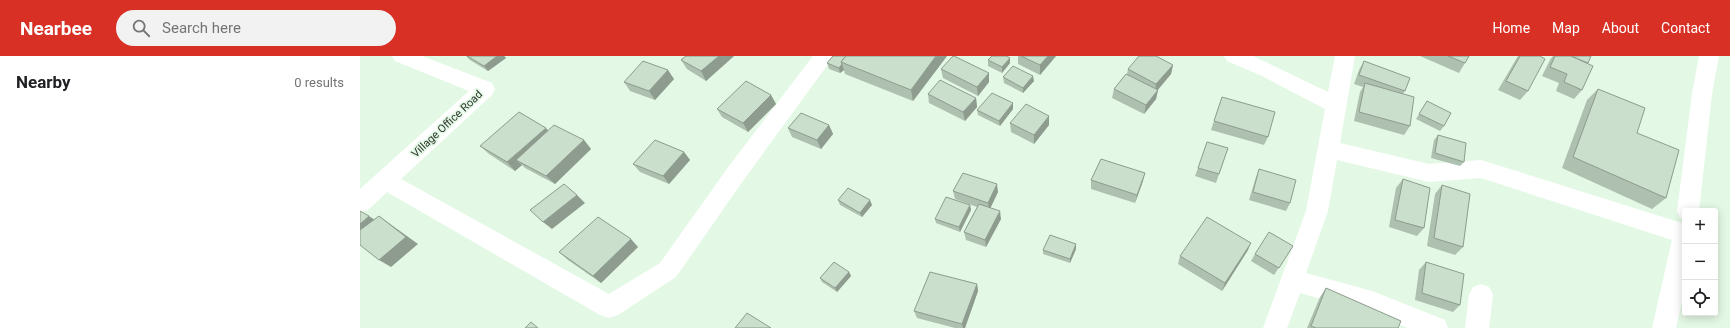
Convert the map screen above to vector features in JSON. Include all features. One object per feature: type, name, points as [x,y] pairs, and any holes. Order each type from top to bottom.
[{"type":"street","name":"Village Office Road","points":[[360,203],[386,181],[485,89],[402,56]]},
{"type":"street","points":[[386,181],[609,307],[668,270],[737,172],[824,56]]},
{"type":"street","points":[[1234,56],[1269,71],[1336,105]]},
{"type":"street","points":[[1275,328],[1317,211],[1345,56]]},
{"type":"street","points":[[1688,208],[1702,94],[1709,56]]},
{"type":"street","points":[[1328,149],[1429,173],[1481,169],[1682,233]]},
{"type":"street","points":[[1664,328],[1683,244]]},
{"type":"street","points":[[1292,280],[1372,302],[1436,328]]},
{"type":"street","points":[[1476,328],[1481,295]]},
{"type":"building","points":[[467,56],[497,56],[484,66]]},
{"type":"building","points":[[686,56],[719,56],[701,71],[681,60]]},
{"type":"building","points":[[833,56],[846,56],[841,62],[842,64],[839,68],[827,63]]},
{"type":"building","points":[[846,56],[936,56],[911,90],[841,62]]},
{"type":"building","points":[[953,56],[989,73],[977,87],[941,69]]},
{"type":"building","points":[[992,56],[1006,56],[1010,58],[1002,67],[988,60]]},
{"type":"building","points":[[1021,56],[1048,56],[1040,65]]},
{"type":"building","points":[[1139,56],[1156,56],[1173,65],[1156,84],[1128,69]]},
{"type":"building","points":[[1448,56],[1469,56],[1465,63]]},
{"type":"building","points":[[1520,56],[1540,56],[1545,59],[1528,91],[1506,81]]},
{"type":"building","points":[[1555,56],[1571,56],[1593,66],[1582,90],[1564,82],[1567,74],[1550,67]]},
{"type":"building","points":[[1571,56],[1591,56],[1588,63]]},
{"type":"building","points":[[643,61],[668,70],[649,91],[624,82]]},
{"type":"building","points":[[1364,61],[1410,78],[1405,91],[1359,75]]},
{"type":"building","points":[[1013,66],[1033,76],[1023,88],[1003,77]]},
{"type":"building","points":[[1126,74],[1158,90],[1146,105],[1114,89]]},
{"type":"building","points":[[940,80],[976,98],[963,112],[928,94]]},
{"type":"building","points":[[746,81],[771,95],[743,123],[717,109]]},
{"type":"building","points":[[1365,83],[1414,97],[1410,126],[1359,112]]},
{"type":"building","points":[[1598,89],[1645,108],[1637,133],[1679,150],[1666,198],[1573,157]]},
{"type":"building","points":[[992,93],[1013,103],[999,121],[977,110]]},
{"type":"building","points":[[1222,97],[1275,112],[1268,137],[1214,121]]},
{"type":"building","points":[[1427,101],[1451,113],[1444,126],[1419,114]]},
{"type":"building","points":[[1026,104],[1049,116],[1034,135],[1010,123]]},
{"type":"building","points":[[519,112],[546,128],[507,162],[480,146]]},
{"type":"building","points":[[801,113],[829,125],[817,140],[788,128]]},
{"type":"building","points":[[554,125],[584,140],[546,176],[516,160]]},
{"type":"building","points":[[1438,135],[1466,143],[1464,162],[1435,153]]},
{"type":"building","points":[[655,140],[684,152],[663,176],[633,164]]},
{"type":"building","points":[[1207,142],[1228,148],[1219,174],[1198,168]]},
{"type":"building","points":[[1101,159],[1145,173],[1137,195],[1091,180]]},
{"type":"building","points":[[1259,169],[1296,180],[1290,203],[1253,192]]},
{"type":"building","points":[[963,173],[997,184],[988,203],[953,191]]},
{"type":"building","points":[[1403,179],[1430,188],[1424,228],[1395,220]]},
{"type":"building","points":[[564,184],[577,195],[543,222],[530,210]]},
{"type":"building","points":[[1442,185],[1470,194],[1463,247],[1434,238]]},
{"type":"building","points":[[848,188],[870,200],[860,213],[838,200]]},
{"type":"building","points":[[946,197],[970,205],[959,227],[935,219]]},
{"type":"building","points":[[979,204],[1000,211],[985,240],[964,232]]},
{"type":"building","points":[[360,211],[369,216],[360,224]]},
{"type":"building","points":[[379,216],[406,237],[379,260],[360,245],[360,230]]},
{"type":"building","points":[[598,217],[631,239],[593,276],[559,252]]},
{"type":"building","points":[[1207,217],[1251,243],[1225,283],[1180,256]]},
{"type":"building","points":[[1269,232],[1293,246],[1279,268],[1255,254]]},
{"type":"building","points":[[1050,235],[1076,244],[1070,259],[1043,250]]},
{"type":"building","points":[[834,262],[849,272],[835,288],[820,278]]},
{"type":"building","points":[[1426,262],[1464,274],[1460,305],[1422,293]]},
{"type":"building","points":[[930,272],[977,284],[962,324],[914,311]]},
{"type":"building","points":[[1326,288],[1401,321],[1398,328],[1316,328],[1311,326]]},
{"type":"building","points":[[747,313],[771,328],[735,328]]},
{"type":"building","points":[[531,322],[538,328],[525,328]]}]
